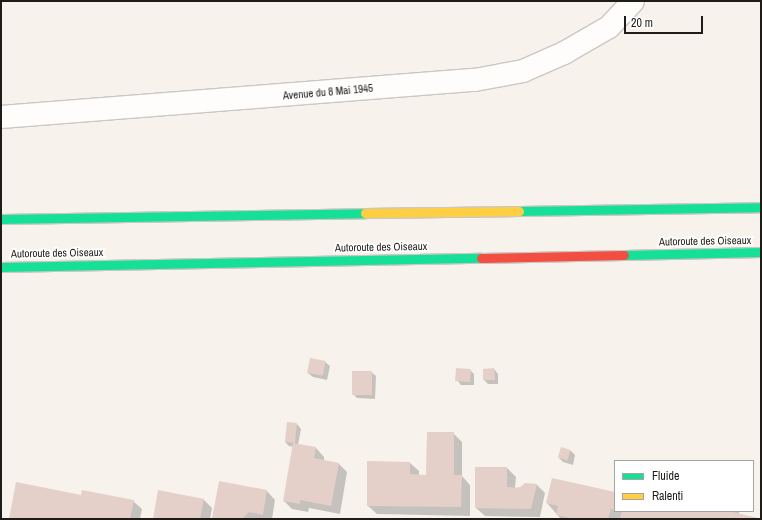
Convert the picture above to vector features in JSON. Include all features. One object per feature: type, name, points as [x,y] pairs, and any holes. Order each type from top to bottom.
[{"type":"highway","points":[[2,219],[761,207]]},
{"type":"highway","name":"Autoroute des Oiseaux","points":[[1,266],[761,252]]},
{"type":"street","name":"Avenue du 8 Mai 1945","points":[[1,117],[467,80],[523,71],[564,54],[609,27],[633,1]]},
{"type":"building","points":[[310,358],[326,361],[323,376],[307,373]]},
{"type":"building","points":[[456,368],[471,369],[470,382],[455,381]]},
{"type":"building","points":[[494,368],[495,380],[483,380],[483,369]]},
{"type":"building","points":[[352,371],[372,371],[372,395],[352,395]]},
{"type":"building","points":[[287,422],[297,423],[295,443],[285,442]]},
{"type":"building","points":[[427,432],[454,432],[454,475],[462,475],[461,507],[367,506],[367,461],[410,462],[410,474],[426,475]]},
{"type":"building","points":[[293,443],[316,447],[314,458],[339,463],[331,506],[300,500],[300,504],[283,501]]},
{"type":"building","points":[[561,447],[571,450],[567,460],[558,458]]},
{"type":"building","points":[[475,467],[507,467],[507,487],[519,488],[525,483],[537,484],[531,509],[475,508]]},
{"type":"building","points":[[552,478],[614,492],[614,510],[611,509],[608,519],[574,519],[556,515],[558,506],[546,503]]},
{"type":"building","points":[[219,481],[267,490],[263,515],[249,512],[242,519],[212,519]]},
{"type":"building","points":[[16,482],[81,495],[82,490],[134,500],[130,519],[9,519]]},
{"type":"building","points":[[158,490],[204,499],[200,519],[153,519]]},
{"type":"building","points":[[622,512],[732,512],[758,518],[620,519]]},
{"type":"traffic: fast","points":[[519,211],[761,207]]},
{"type":"traffic: fast","points":[[1,219],[365,213]]},
{"type":"traffic: fast","points":[[624,255],[761,252]]},
{"type":"traffic: fast","points":[[1,267],[481,258]]},
{"type":"traffic: slow","points":[[365,213],[519,211]]},
{"type":"traffic: jam","points":[[481,258],[624,255]]}]
